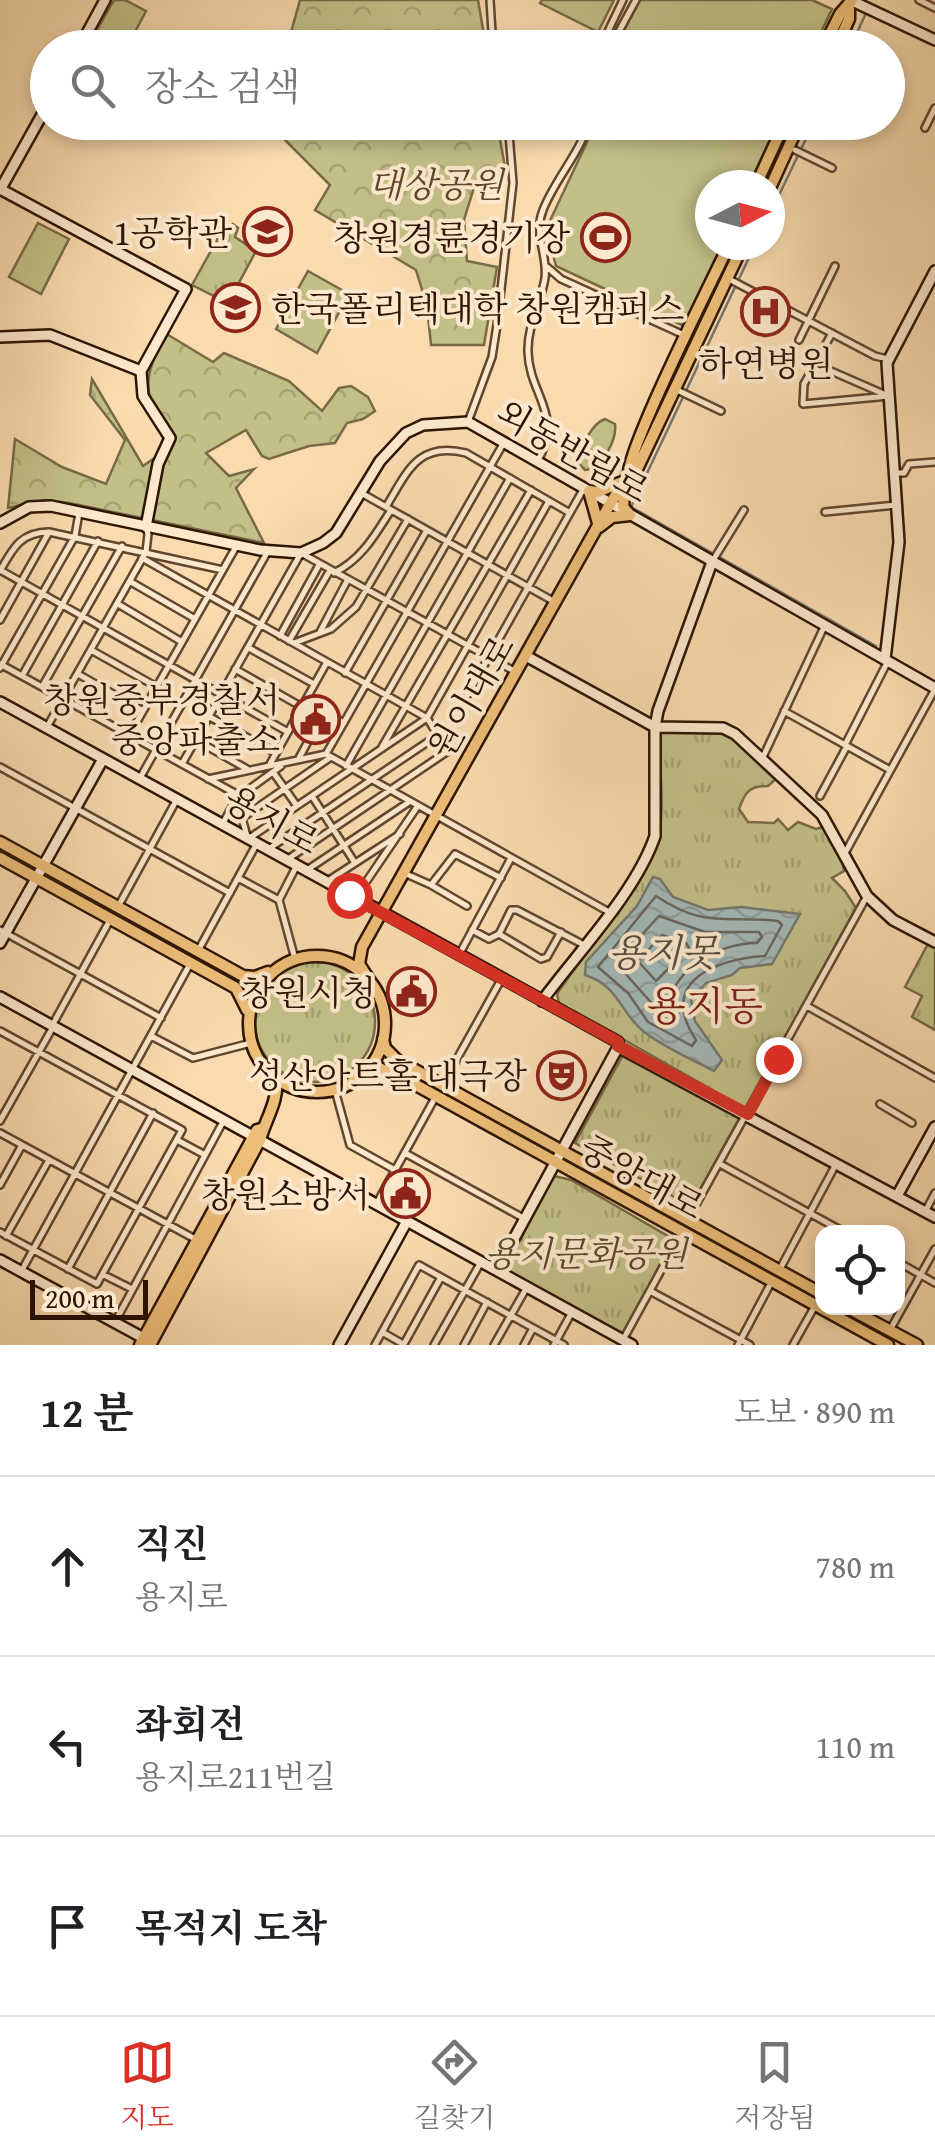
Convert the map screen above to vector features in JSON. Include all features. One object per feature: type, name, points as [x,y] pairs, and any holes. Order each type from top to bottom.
[{"type":"main road","points":[[92,30],[105,0]]},
{"type":"main road","points":[[851,2],[935,40]]},
{"type":"main road","points":[[832,30],[851,2]]},
{"type":"main road","points":[[844,30],[851,2]]},
{"type":"main road","points":[[30,136],[0,189],[186,290],[140,370],[142,396],[170,438],[158,464],[146,527]]},
{"type":"main road","points":[[763,170],[777,140]]},
{"type":"main road","points":[[780,170],[794,140]]},
{"type":"main road","name":"원이대로","points":[[627,478],[627,465],[722,260]]},
{"type":"main road","name":"원이대로","points":[[362,947],[610,504],[637,469],[734,281],[739,260]]},
{"type":"main road","points":[[886,660],[899,542],[888,360],[935,271]]},
{"type":"main road","points":[[0,337],[50,336],[140,370]]},
{"type":"main road","name":"외동반림로","points":[[300,553],[336,533],[380,461],[406,433],[424,425],[468,422],[935,688]]},
{"type":"main road","points":[[586,490],[597,492],[627,478]]},
{"type":"main road","points":[[627,478],[623,507],[630,515]]},
{"type":"main road","points":[[586,490],[599,526],[612,517],[630,515]]},
{"type":"main road","points":[[0,522],[29,507],[52,506],[268,552],[300,553]]},
{"type":"main road","points":[[542,1001],[638,876],[655,836],[655,728],[664,692],[714,560]]},
{"type":"main road","points":[[526,656],[655,728],[723,728],[736,734],[822,815],[867,896],[892,920],[935,942]]},
{"type":"main road","name":"용지로","points":[[0,702],[618,1042],[618,1046],[935,1217]]},
{"type":"main road","points":[[2,935],[103,759]]},
{"type":"main road","points":[[0,842],[194,956],[243,976],[255,977],[296,958],[319,955],[355,967],[370,981]]},
{"type":"main road","points":[[0,858],[115,912]]},
{"type":"main road","points":[[194,956],[236,988],[245,1000],[251,1043],[260,1063],[276,1080],[314,1092],[335,1090],[366,1071],[383,1039],[382,1005],[360,964],[362,947]]},
{"type":"main road","points":[[337,958],[362,947]]},
{"type":"main road","points":[[249,1016],[256,991],[273,971]]},
{"type":"main road","points":[[0,997],[258,1135],[628,1342]]},
{"type":"main road","name":"중앙대로","points":[[383,1039],[397,1060],[443,1084],[682,1231],[772,1281],[815,1297]]},
{"type":"main road","points":[[497,1270],[618,1046]]},
{"type":"main road","name":"중앙대로","points":[[366,1071],[377,1067],[406,1079],[688,1219],[780,1270],[815,1296]]},
{"type":"main road","points":[[406,1079],[414,1070]]},
{"type":"main road","points":[[0,1260],[146,1343],[275,1101],[276,1080]]},
{"type":"main road","points":[[275,1101],[292,1088]]},
{"type":"main road","points":[[897,1196],[935,1127]]},
{"type":"main road","points":[[339,1345],[407,1221]]},
{"type":"main road","name":"중앙대로","points":[[842,1315],[885,1344]]},
{"type":"main road","points":[[861,1315],[917,1345]]},
{"type":"street","points":[[490,0],[492,30]]},
{"type":"street","points":[[609,30],[623,0]]},
{"type":"street","points":[[620,30],[636,0]]},
{"type":"street","points":[[872,10],[882,0]]},
{"type":"street","points":[[919,0],[935,8]]},
{"type":"street","points":[[925,128],[935,108]]},
{"type":"street","points":[[468,422],[492,357],[497,325],[513,183],[509,140]]},
{"type":"street","points":[[537,462],[546,444],[549,422],[527,351],[546,265],[538,231],[542,212],[581,140]]},
{"type":"street","points":[[790,152],[832,168]]},
{"type":"street","points":[[546,265],[561,279],[686,336]]},
{"type":"street","points":[[799,340],[836,266]]},
{"type":"street","points":[[734,281],[888,360]]},
{"type":"street","points":[[832,333],[804,384],[803,404],[889,396]]},
{"type":"street","points":[[815,364],[889,396]]},
{"type":"street","points":[[678,391],[721,411]]},
{"type":"street","points":[[242,818],[328,756],[504,442]]},
{"type":"street","points":[[291,642],[331,572],[348,566],[363,553],[410,467],[427,452],[455,450],[570,513]]},
{"type":"street","points":[[895,472],[904,473],[909,464],[935,462]]},
{"type":"street","points":[[349,768],[510,478]]},
{"type":"street","points":[[379,751],[530,490]]},
{"type":"street","points":[[455,717],[586,490]]},
{"type":"street","points":[[362,494],[556,602]]},
{"type":"street","points":[[21,1272],[230,893],[252,839],[349,768],[427,718],[549,501]]},
{"type":"street","points":[[825,512],[898,505]]},
{"type":"street","points":[[80,510],[75,536],[1,666],[238,797],[252,839]]},
{"type":"street","points":[[714,560],[744,510]]},
{"type":"street","points":[[291,642],[318,635],[346,619],[408,519]]},
{"type":"street","points":[[47,728],[131,582],[144,555],[146,527]]},
{"type":"street","points":[[345,672],[426,530]]},
{"type":"street","points":[[278,900],[297,865],[333,829],[448,751],[427,718],[122,546],[30,532],[0,570],[288,732]]},
{"type":"street","points":[[0,620],[49,532]]},
{"type":"street","points":[[22,676],[98,541]]},
{"type":"street","points":[[130,735],[237,545]]},
{"type":"street","points":[[42,687],[122,546]]},
{"type":"street","points":[[140,778],[268,552]]},
{"type":"street","points":[[182,764],[300,553],[517,672]]},
{"type":"street","points":[[144,555],[223,570]]},
{"type":"street","points":[[280,636],[318,565]]},
{"type":"street","points":[[318,635],[348,581]]},
{"type":"street","points":[[131,582],[196,619]]},
{"type":"street","points":[[118,604],[182,642]]},
{"type":"street","points":[[762,758],[825,624]]},
{"type":"street","points":[[249,648],[314,684]]},
{"type":"street","points":[[92,650],[157,687]]},
{"type":"street","points":[[820,796],[886,660]]},
{"type":"street","points":[[271,769],[326,662]]},
{"type":"street","points":[[234,669],[344,723]]},
{"type":"street","points":[[78,674],[143,711]]},
{"type":"street","points":[[844,853],[935,688]]},
{"type":"street","points":[[298,760],[324,712]]},
{"type":"street","points":[[784,712],[890,770]]},
{"type":"street","points":[[208,716],[276,754]]},
{"type":"street","points":[[269,849],[438,735]]},
{"type":"street","points":[[195,740],[250,770]]},
{"type":"street","points":[[223,823],[238,797],[271,769],[287,762],[328,756],[609,912]]},
{"type":"street","points":[[0,767],[230,893]]},
{"type":"street","points":[[208,779],[271,769]]},
{"type":"street","points":[[271,769],[297,806]]},
{"type":"street","points":[[312,796],[355,863]]},
{"type":"street","points":[[0,1120],[178,798]]},
{"type":"street","points":[[297,865],[344,846],[409,802]]},
{"type":"street","points":[[349,895],[366,882],[417,807]]},
{"type":"street","points":[[326,882],[402,832]]},
{"type":"street","points":[[432,885],[455,854],[500,878]]},
{"type":"street","points":[[459,955],[512,858]]},
{"type":"street","points":[[403,872],[468,906]]},
{"type":"street","points":[[238,878],[278,900],[296,958]]},
{"type":"street","points":[[688,1219],[867,896]]},
{"type":"street","points":[[472,930],[489,939],[500,934],[511,910],[517,910],[584,945]]},
{"type":"street","points":[[500,934],[541,959],[547,957],[561,932]]},
{"type":"street","points":[[2,935],[160,1018]]},
{"type":"street","points":[[443,1084],[502,978]]},
{"type":"street","points":[[807,1006],[935,1078]]},
{"type":"street","points":[[0,1030],[182,1130],[98,1284],[3,1234],[49,1160]]},
{"type":"street","points":[[151,1035],[192,1058],[251,1043]]},
{"type":"street","points":[[335,1090],[350,1145],[395,1170]]},
{"type":"street","points":[[376,1204],[436,1096]]},
{"type":"street","points":[[880,1104],[912,1123]]},
{"type":"street","points":[[68,1269],[153,1113]]},
{"type":"street","points":[[115,1322],[224,1120]]},
{"type":"street","points":[[0,1133],[200,1242]]},
{"type":"street","points":[[177,1140],[205,1156]]},
{"type":"street","points":[[0,1185],[22,1145]]},
{"type":"street","points":[[404,1153],[525,1220]]},
{"type":"street","points":[[780,1270],[836,1163]]},
{"type":"street","points":[[720,1164],[831,1225]]},
{"type":"street","points":[[924,1212],[935,1193]]},
{"type":"street","points":[[628,1342],[682,1231]]},
{"type":"street","points":[[890,1330],[935,1250]]},
{"type":"street","points":[[434,1345],[481,1262]]},
{"type":"street","points":[[374,1345],[419,1264],[564,1345]]},
{"type":"street","points":[[905,1266],[935,1283]]},
{"type":"street","points":[[103,1274],[132,1289]]},
{"type":"street","points":[[382,1332],[405,1344],[441,1277]]},
{"type":"street","points":[[739,1342],[772,1281]]},
{"type":"street","points":[[494,1345],[527,1287]]},
{"type":"street","points":[[650,1291],[750,1345]]},
{"type":"street","points":[[464,1345],[487,1302]]},
{"type":"street","points":[[793,1345],[815,1306]]},
{"type":"street","points":[[555,1343],[572,1312]]},
{"type":"street","points":[[524,1345],[533,1328]]},
{"type":"green space","points":[[114,0],[125,0],[146,11],[136,30],[97,30]]},
{"type":"green space","points":[[300,0],[478,0],[483,30],[292,30]]},
{"type":"green space","points":[[542,0],[614,0],[599,30],[540,3]]},
{"type":"green space","points":[[638,0],[812,0],[832,9],[822,30],[624,30]]},
{"type":"green space","name":"대상공원","points":[[285,140],[500,140],[505,167],[503,185],[476,181],[464,220],[467,261],[497,267],[484,345],[431,345],[427,306],[416,270],[315,210],[330,185]]},
{"type":"green space","points":[[588,140],[771,140],[757,170],[695,170],[695,260],[715,260],[684,326],[556,266],[546,229]]},
{"type":"green space","points":[[38,223],[69,239],[41,294],[9,277]]},
{"type":"green space","points":[[233,224],[238,228],[235,237],[256,251],[228,303],[192,285],[218,238]]},
{"type":"green space","points":[[308,271],[349,294],[317,353],[276,329]]},
{"type":"green space","points":[[165,333],[213,362],[224,353],[289,381],[322,411],[339,388],[351,386],[368,397],[375,411],[347,423],[335,443],[309,446],[269,459],[262,456],[246,430],[206,453],[229,476],[254,469],[236,488],[264,543],[69,503],[45,500],[8,508],[15,439],[62,467],[106,484],[125,440],[90,395],[92,379],[143,466],[173,445],[152,402],[148,381]]},
{"type":"green space","points":[[605,419],[615,424],[611,445],[597,465],[585,470],[578,463],[581,451],[591,431]]},
{"type":"green space","points":[[711,731],[731,736],[778,777],[768,786],[756,787],[746,794],[739,809],[748,822],[774,823],[778,819],[788,830],[798,822],[816,829],[823,827],[844,871],[832,878],[856,908],[746,1109],[559,1003],[557,994],[629,896],[652,856],[661,813],[660,732]]},
{"type":"green space","points":[[930,940],[935,943],[935,1030],[912,1017],[922,996],[905,987]]},
{"type":"green space","points":[[315,962],[338,966],[358,979],[371,999],[375,1022],[371,1045],[358,1065],[338,1078],[315,1082],[292,1078],[272,1065],[259,1045],[255,1022],[259,999],[272,979],[292,966]]},
{"type":"green space","points":[[624,1053],[740,1117],[691,1206],[575,1143]]},
{"type":"green space","name":"용지문화공원","points":[[554,1176],[571,1180],[673,1239],[625,1333],[619,1335],[506,1270]]},
{"type":"water","name":"용지못","points":[[653,877],[660,879],[673,897],[708,910],[741,907],[800,914],[772,964],[740,968],[732,975],[706,983],[691,1000],[695,1021],[722,1060],[714,1071],[643,1031],[605,986],[585,975],[586,962],[637,906]]},
{"type":"waterway","points":[[858,30],[866,13]]},
{"type":"waterway","points":[[785,183],[805,140]]},
{"type":"waterway","points":[[748,260],[631,507],[876,646]]},
{"type":"place","name":"1공학관","points":[[267,232]]},
{"type":"place","name":"창원경륜경기장","points":[[605,237]]},
{"type":"place","name":"한국폴리텍대학 창원캠퍼스","points":[[236,308]]},
{"type":"place","name":"하연병원","points":[[766,311]]},
{"type":"place","name":"창원중부경찰서 중앙파출소","points":[[315,719]]},
{"type":"place","name":"창원시청","points":[[411,992]]},
{"type":"place","name":"성산아트홀 대극장","points":[[562,1075]]},
{"type":"place","name":"창원소방서","points":[[405,1194]]},
{"type":"district","name":"용지동","points":[[705,1005]]},
{"type":"route","points":[[349,895],[748,1114],[778,1059]]}]
